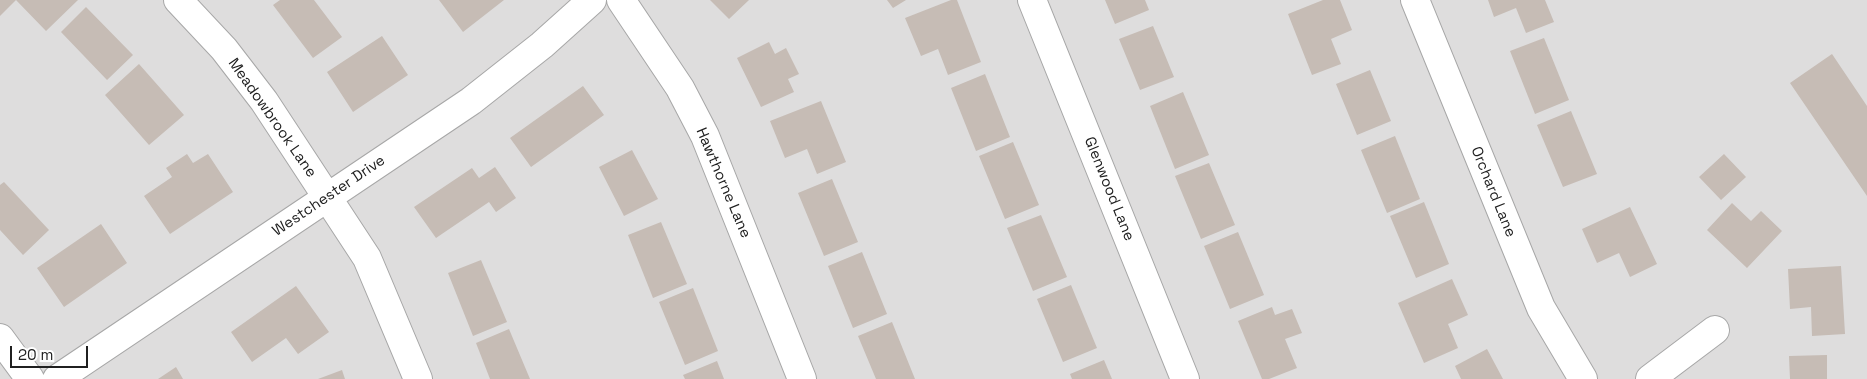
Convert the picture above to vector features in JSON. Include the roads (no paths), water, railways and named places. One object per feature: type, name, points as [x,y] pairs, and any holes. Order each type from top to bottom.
[{"type":"street","name":"Meadowbrook Lane","points":[[178,0],[224,49],[264,101],[367,258],[418,379]]},
{"type":"street","name":"Westchester Drive","points":[[57,379],[471,101],[542,45],[592,0]]},
{"type":"street","name":"Hawthorne Lane","points":[[621,0],[680,88],[705,136],[802,379]]},
{"type":"street","name":"Glenwood Lane","points":[[1032,0],[1185,379]]},
{"type":"street","name":"Orchard Lane","points":[[1414,0],[1541,308],[1583,379]]},
{"type":"street","points":[[1650,379],[1715,330]]},
{"type":"street","points":[[0,338],[30,379]]}]
